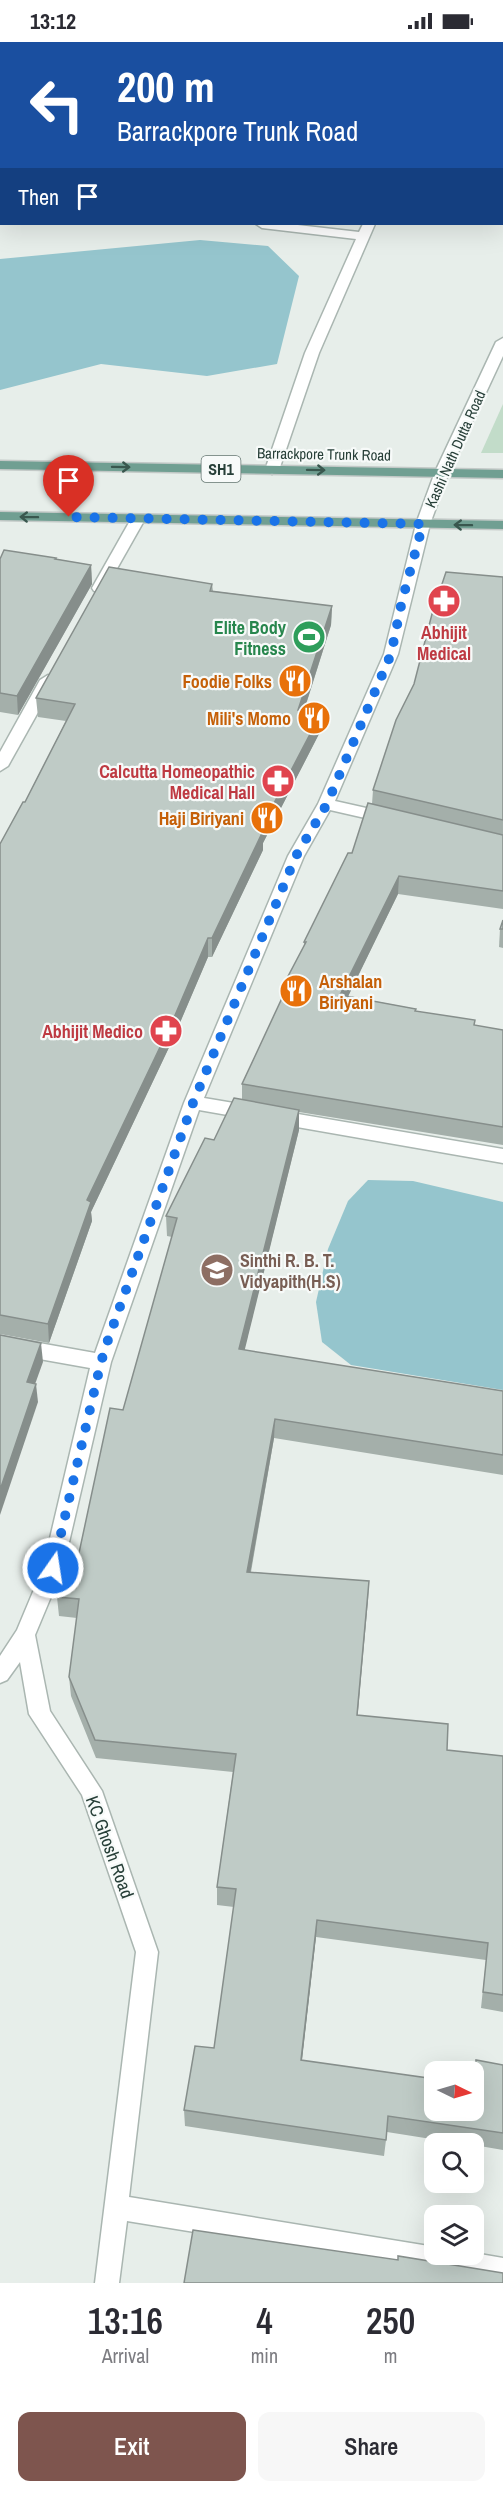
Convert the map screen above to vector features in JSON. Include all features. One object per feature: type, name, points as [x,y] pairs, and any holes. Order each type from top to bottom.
[{"type":"main road","name":"Barrackpore Trunk Road","points":[[0,465],[503,474]]},
{"type":"main road","points":[[0,516],[503,525]]},
{"type":"street","points":[[272,470],[312,353],[367,230],[280,225]]},
{"type":"street","name":"Kashi Nath Dutta Road","points":[[423,524],[442,472],[503,342]]},
{"type":"street","points":[[92,601],[138,519]]},
{"type":"street","points":[[0,1674],[25,1635],[53,1568],[101,1362],[193,1103],[296,856],[327,804],[391,654],[402,601],[423,524]]},
{"type":"street","points":[[0,766],[57,663]]},
{"type":"street","points":[[327,804],[399,821]]},
{"type":"street","points":[[193,1103],[503,1156]]},
{"type":"street","points":[[0,1344],[101,1362]]},
{"type":"street","name":"KC Ghosh Road","points":[[25,1635],[40,1714],[91,1791],[147,1952],[107,2283]]},
{"type":"street","points":[[116,2207],[503,2270]]},
{"type":"green space","points":[[503,404],[503,453],[481,453]]},
{"type":"water","points":[[200,240],[268,246],[299,276],[277,364],[207,376],[101,364],[0,390],[0,259]]},
{"type":"water","points":[[368,1180],[413,1181],[503,1202],[503,1390],[351,1365],[322,1342],[316,1302],[328,1249],[348,1201]]},
{"type":"building","points":[[4,550],[91,565],[17,696],[0,693],[0,559]]},
{"type":"building","points":[[109,567],[212,584],[210,591],[332,606],[298,710],[321,713],[260,830],[263,831],[212,938],[208,938],[173,1020],[87,1200],[91,1202],[48,1324],[0,1315],[0,844],[25,802],[75,704],[36,698]]},
{"type":"building","points":[[446,572],[503,577],[503,820],[373,790],[396,720],[414,684],[432,614]]},
{"type":"building","points":[[368,803],[503,835],[503,891],[399,876],[340,995],[416,1009],[415,1011],[475,1020],[474,1025],[503,1030],[503,1127],[242,1084],[289,983],[285,982],[306,942],[304,942],[348,853],[352,853]]},
{"type":"building","points":[[234,1098],[299,1110],[239,1349],[503,1391],[503,1455],[275,1419],[247,1572],[369,1581],[357,1715],[448,1724],[447,1750],[503,1756],[503,1995],[483,1992],[488,1943],[317,1920],[301,2060],[424,2077],[424,2121],[484,2121],[484,2061],[503,2065],[503,2133],[388,2116],[386,2140],[184,2110],[195,2046],[214,2048],[236,1889],[217,1887],[236,1754],[95,1740],[69,1677],[79,1599],[57,1597],[66,1552],[79,1553],[110,1408],[123,1410],[177,1218],[166,1216],[205,1138],[214,1140]]},
{"type":"building","points":[[0,1335],[41,1343],[27,1382],[36,1384],[0,1490]]},
{"type":"building","points":[[193,2230],[398,2260],[398,2256],[424,2260],[424,2265],[454,2265],[503,2273],[503,2283],[184,2283]]},
{"type":"place","name":"Abhijit Medical","points":[[444,601]]},
{"type":"place","name":"Elite Body Fitness","points":[[309,637]]},
{"type":"place","name":"Foodie Folks","points":[[295,681]]},
{"type":"place","name":"Mili's Momo","points":[[314,718]]},
{"type":"place","name":"Calcutta Homeopathic Medical Hall","points":[[278,781]]},
{"type":"place","name":"Haji Biriyani","points":[[267,818]]},
{"type":"place","name":"Arshalan Biriyani","points":[[296,991]]},
{"type":"place","name":"Abhijit Medico","points":[[166,1031]]},
{"type":"place","name":"Sinthi R. B. T. Vidyapith(H.S)","points":[[217,1270]]},
{"type":"route","points":[[53,1568],[108,1340],[193,1103],[296,856],[327,804],[391,654],[402,601],[423,524],[69,517]]}]
